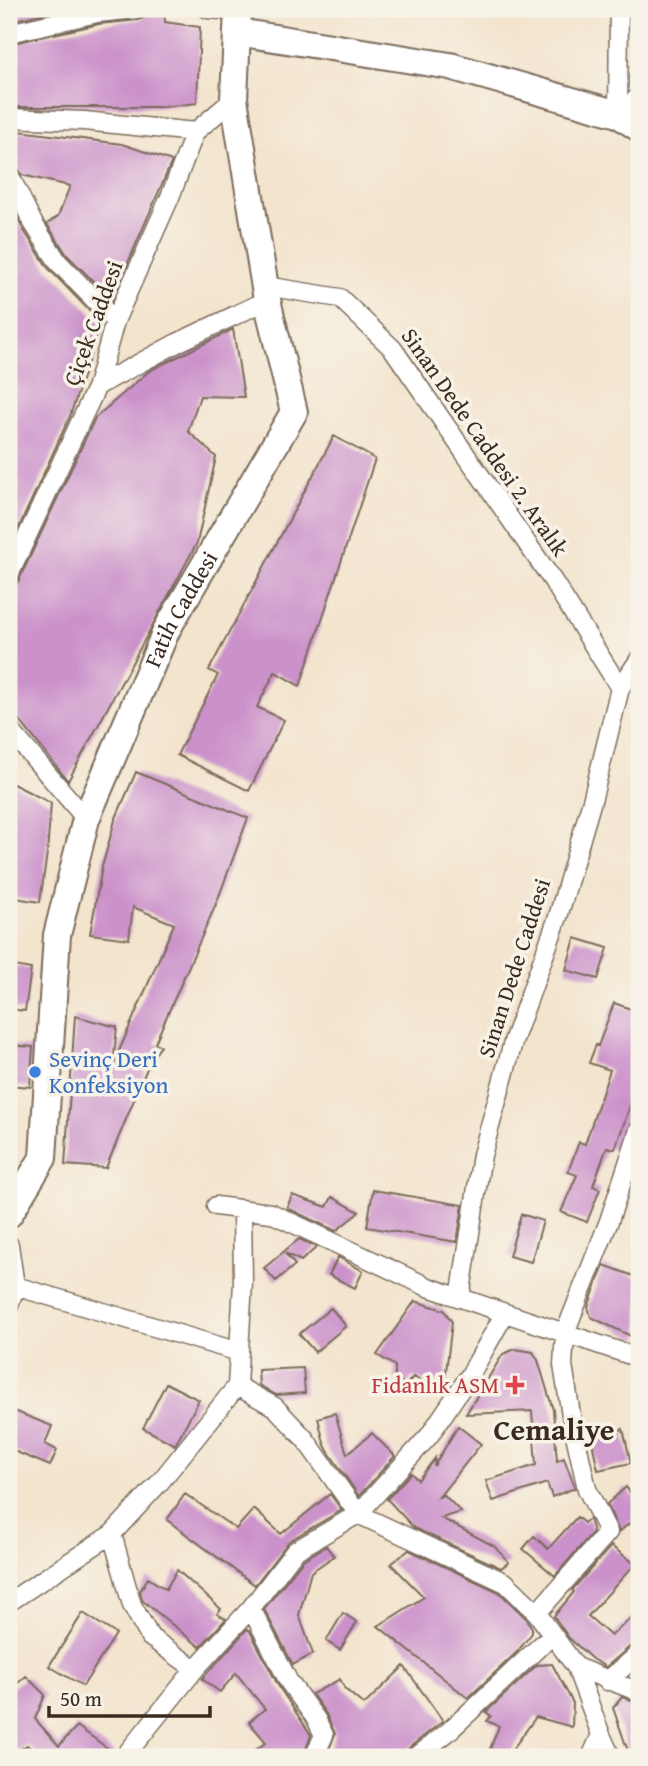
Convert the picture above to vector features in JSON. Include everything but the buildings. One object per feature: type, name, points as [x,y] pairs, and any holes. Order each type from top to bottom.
[{"type":"main road","name":"Fatih Caddesi","points":[[9,1214],[43,1158],[57,935],[86,819],[167,629],[294,412],[266,293],[234,99],[238,17]]},
{"type":"main road","points":[[238,17],[450,66],[629,121]]},
{"type":"street","points":[[9,33],[97,13],[136,9]]},
{"type":"street","points":[[208,9],[238,17]]},
{"type":"street","points":[[620,9],[629,121]]},
{"type":"street","points":[[629,121],[639,97]]},
{"type":"street","name":"Çiçek Caddesi","points":[[9,575],[97,386],[115,321],[170,197],[195,132],[234,99]]},
{"type":"street","points":[[9,118],[84,121],[195,132]]},
{"type":"street","points":[[9,174],[33,223],[58,262],[115,321]]},
{"type":"street","points":[[97,386],[266,293]]},
{"type":"street","name":"Sinan Dede Caddesi 2. Aralık","points":[[266,293],[340,298],[393,349],[553,581],[620,688]]},
{"type":"street","name":"Sinan Dede Caddesi","points":[[460,1298],[482,1155],[514,1039],[566,890],[620,688],[639,660]]},
{"type":"street","points":[[9,729],[86,819]]},
{"type":"street","points":[[537,1613],[608,1532],[587,1489],[572,1421],[563,1365],[565,1333],[609,1221],[639,1130]]},
{"type":"street","points":[[216,1206],[271,1213],[428,1287],[639,1358]]},
{"type":"street","points":[[9,1602],[112,1534],[160,1482],[237,1386],[243,1282],[242,1209]]},
{"type":"street","points":[[9,1245],[15,1286],[9,1306]]},
{"type":"street","points":[[15,1286],[239,1352]]},
{"type":"street","points":[[128,1756],[195,1669],[251,1608],[295,1551],[358,1514],[429,1436],[470,1375],[505,1313]]},
{"type":"street","points":[[237,1386],[275,1407],[305,1439],[358,1514],[506,1583],[537,1613],[576,1667],[611,1757]]},
{"type":"street","points":[[112,1534],[132,1605],[150,1637],[195,1669]]},
{"type":"street","points":[[251,1608],[289,1682],[316,1719],[324,1735],[314,1757]]},
{"type":"street","points":[[416,1757],[448,1732],[552,1635]]},
{"type":"street","points":[[607,1681],[639,1654]]},
{"type":"street","points":[[576,1667],[639,1692]]},
{"type":"street","points":[[591,1757],[601,1735]]},
{"type":"place","name":"Sevinç Deri Konfeksiyon","points":[[35,1072]]},
{"type":"place","name":"Fidanlık ASM","points":[[515,1385]]},
{"type":"district","name":"Cemaliye","points":[[554,1430]]}]
